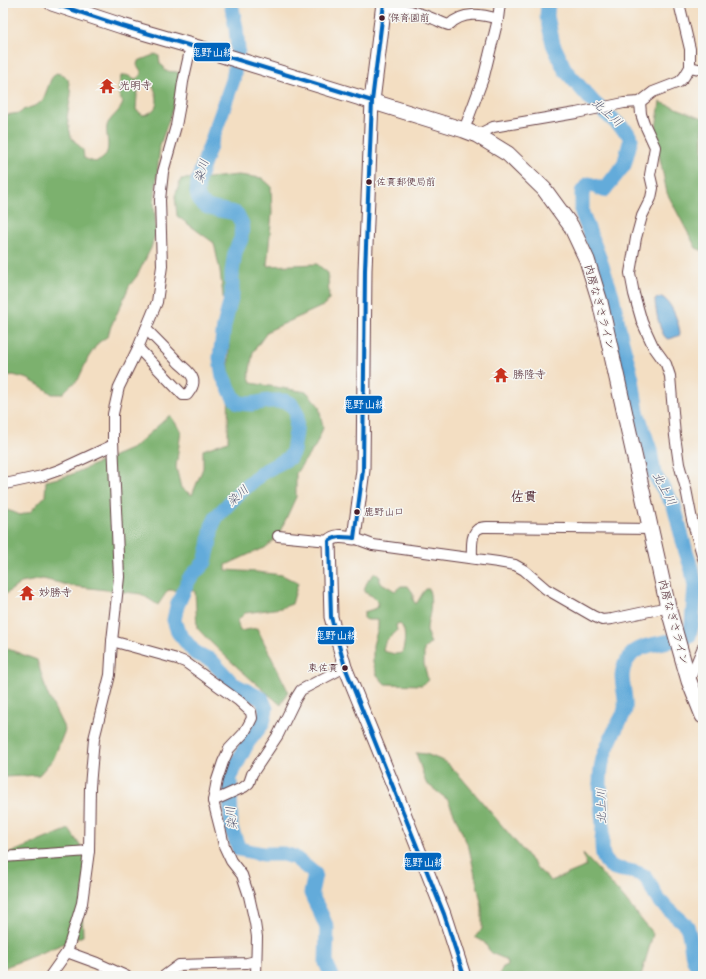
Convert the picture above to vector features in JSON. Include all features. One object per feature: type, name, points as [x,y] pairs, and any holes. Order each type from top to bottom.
[{"type":"highway","name":"内房なぎさライン","points":[[52,3],[122,26],[372,101],[471,133],[508,154],[544,189],[571,226],[587,260],[600,302],[668,607],[689,681],[701,709]]},
{"type":"highway","points":[[372,101],[384,5]]},
{"type":"main road","points":[[372,101],[365,270],[363,470],[354,538],[342,536],[332,538],[329,541],[331,617],[345,667],[396,790],[438,900],[464,976]]},
{"type":"street","points":[[500,3],[498,20],[471,133],[493,127],[624,103],[640,102],[653,92],[679,82],[690,67],[690,49],[679,3]]},
{"type":"street","points":[[384,5],[405,9],[449,25],[455,19],[467,15],[485,16],[498,20]]},
{"type":"street","points":[[50,976],[67,952],[82,903],[89,851],[90,787],[94,739],[110,675],[119,577],[113,414],[119,386],[138,348],[157,302],[162,266],[160,200],[163,172],[176,126],[183,82],[191,46]]},
{"type":"street","points":[[690,67],[703,70]]},
{"type":"street","points":[[640,102],[641,114],[655,147],[650,175],[653,188],[651,198],[642,216],[636,238],[630,273],[642,322],[654,346],[666,364],[670,376],[679,464],[692,520],[703,558]]},
{"type":"street","points":[[138,348],[183,395],[187,396],[194,380],[191,375],[146,329]]},
{"type":"street","points":[[3,483],[20,482],[59,470],[113,444]]},
{"type":"street","points":[[472,558],[472,541],[476,530],[480,528],[650,529]]},
{"type":"street","points":[[278,536],[329,541]]},
{"type":"street","points":[[354,538],[373,545],[515,565],[524,570],[546,589],[602,620],[668,607]]},
{"type":"street","points":[[112,641],[185,662],[252,712],[252,718],[244,733],[229,749],[222,762],[217,780],[216,800],[224,846],[231,861],[242,875],[249,896],[257,937],[256,976]]},
{"type":"street","points":[[689,681],[703,647]]},
{"type":"street","points":[[216,800],[244,787],[249,783],[252,774],[278,735],[301,690],[345,667]]},
{"type":"street","points":[[3,857],[89,851]]},
{"type":"street","points":[[67,952],[126,976]]},
{"type":"street","points":[[164,976],[179,965],[247,963],[256,961]]},
{"type":"green space","points":[[156,54],[159,56],[160,64],[164,67],[165,71],[177,72],[181,74],[172,111],[160,145],[154,206],[156,231],[151,248],[137,276],[129,286],[108,336],[98,343],[88,358],[78,380],[62,394],[52,394],[28,379],[13,375],[3,377],[3,117],[5,115],[20,113],[23,110],[37,105],[43,100],[51,79],[56,73],[64,75],[68,79],[71,95],[67,117],[71,137],[83,150],[84,158],[93,162],[100,161],[107,151],[108,123],[123,102],[119,96],[121,76],[126,75],[136,79],[141,75],[141,71],[137,65],[138,61]],"holes":[[[140,86],[153,86],[157,104],[153,111],[143,115],[136,110],[137,95]]]},
{"type":"green space","points":[[660,102],[703,118],[703,251],[696,248],[667,193],[655,135]]},
{"type":"green space","points":[[238,175],[262,178],[271,186],[272,213],[267,266],[317,264],[328,273],[329,299],[325,305],[268,331],[253,352],[249,376],[251,383],[307,392],[319,406],[323,428],[316,445],[296,473],[296,497],[278,536],[265,548],[226,565],[226,570],[282,575],[298,583],[292,604],[281,608],[245,613],[237,621],[240,631],[257,628],[288,691],[281,705],[227,658],[197,628],[195,591],[168,590],[158,605],[141,594],[72,586],[43,579],[21,583],[3,596],[3,509],[20,515],[30,512],[45,496],[46,481],[70,475],[133,448],[170,415],[181,431],[176,467],[181,488],[192,495],[203,468],[203,450],[228,441],[229,347],[220,271],[214,243],[177,216],[175,196],[181,179]]},
{"type":"green space","points":[[375,573],[380,577],[380,582],[395,591],[401,586],[408,586],[413,593],[413,600],[416,604],[424,591],[429,589],[431,606],[427,631],[431,643],[424,649],[424,664],[428,680],[422,685],[385,684],[377,675],[373,663],[373,645],[378,628],[378,620],[364,619],[364,612],[377,608],[378,602],[372,596],[364,592],[366,584]],"holes":[[[399,623],[402,625],[405,637],[402,653],[395,654],[383,651],[386,642],[397,631],[396,625]]]},
{"type":"green space","points":[[3,647],[37,660],[47,693],[65,730],[54,758],[39,775],[5,777],[3,775]]},
{"type":"green space","points":[[416,753],[426,754],[446,762],[460,776],[538,869],[551,881],[587,866],[583,854],[618,891],[653,934],[641,976],[498,976],[503,967],[507,965],[506,960],[493,954],[484,942],[475,937],[482,929],[482,907],[469,848],[448,800],[426,783]]},
{"type":"green space","points":[[69,829],[87,856],[82,903],[83,936],[3,968],[3,856]]},
{"type":"water","points":[[662,297],[672,309],[680,331],[680,335],[669,339],[665,337],[660,328],[656,309],[655,300]]},
{"type":"waterway","name":"染川","points":[[231,3],[238,49],[233,80],[198,180],[197,191],[199,199],[203,204],[213,209],[237,214],[242,224],[241,239],[235,252],[232,273],[232,295],[224,326],[220,358],[223,377],[234,398],[239,403],[251,404],[269,401],[284,401],[291,404],[297,414],[296,432],[293,451],[289,458],[263,472],[238,494],[217,516],[212,526],[205,562],[189,579],[177,606],[174,620],[178,632],[195,653],[211,660],[233,684],[262,699],[266,709],[263,723],[248,742],[230,777],[231,828],[239,849],[263,854],[284,854],[294,857],[315,874],[311,893],[327,928],[326,963],[332,976]]},
{"type":"waterway","name":"北上川","points":[[548,3],[547,16],[553,44],[565,70],[594,103],[627,132],[631,139],[624,165],[604,190],[589,184],[582,192],[582,213],[612,295],[621,338],[632,379],[637,412],[650,450],[654,474],[674,506],[695,586],[692,624],[689,636],[637,650],[630,656],[623,668],[622,679],[625,709],[606,751],[600,775],[603,854],[607,863],[612,867],[639,873],[644,876],[658,899],[687,926],[695,962],[703,973]]},
{"type":"transit line","name":"鹿野山線","points":[[52,3],[122,26],[372,101]]},
{"type":"transit line","name":"鹿野山線","points":[[354,538],[363,470],[365,270],[372,101],[384,3]]},
{"type":"transit line","name":"鹿野山線","points":[[354,538],[338,537],[329,541],[331,617],[345,667],[444,914],[464,976]]},
{"type":"place","name":"保育園前","points":[[382,18]]},
{"type":"place","name":"光明寺","points":[[107,86]]},
{"type":"place","name":"佐貫郵便局前","points":[[369,182]]},
{"type":"place","name":"勝隆寺","points":[[501,375]]},
{"type":"place","name":"鹿野山口","points":[[357,512]]},
{"type":"place","name":"妙勝寺","points":[[27,593]]},
{"type":"place","name":"東佐貫","points":[[345,668]]},
{"type":"district","name":"佐貫","points":[[524,497]]}]
